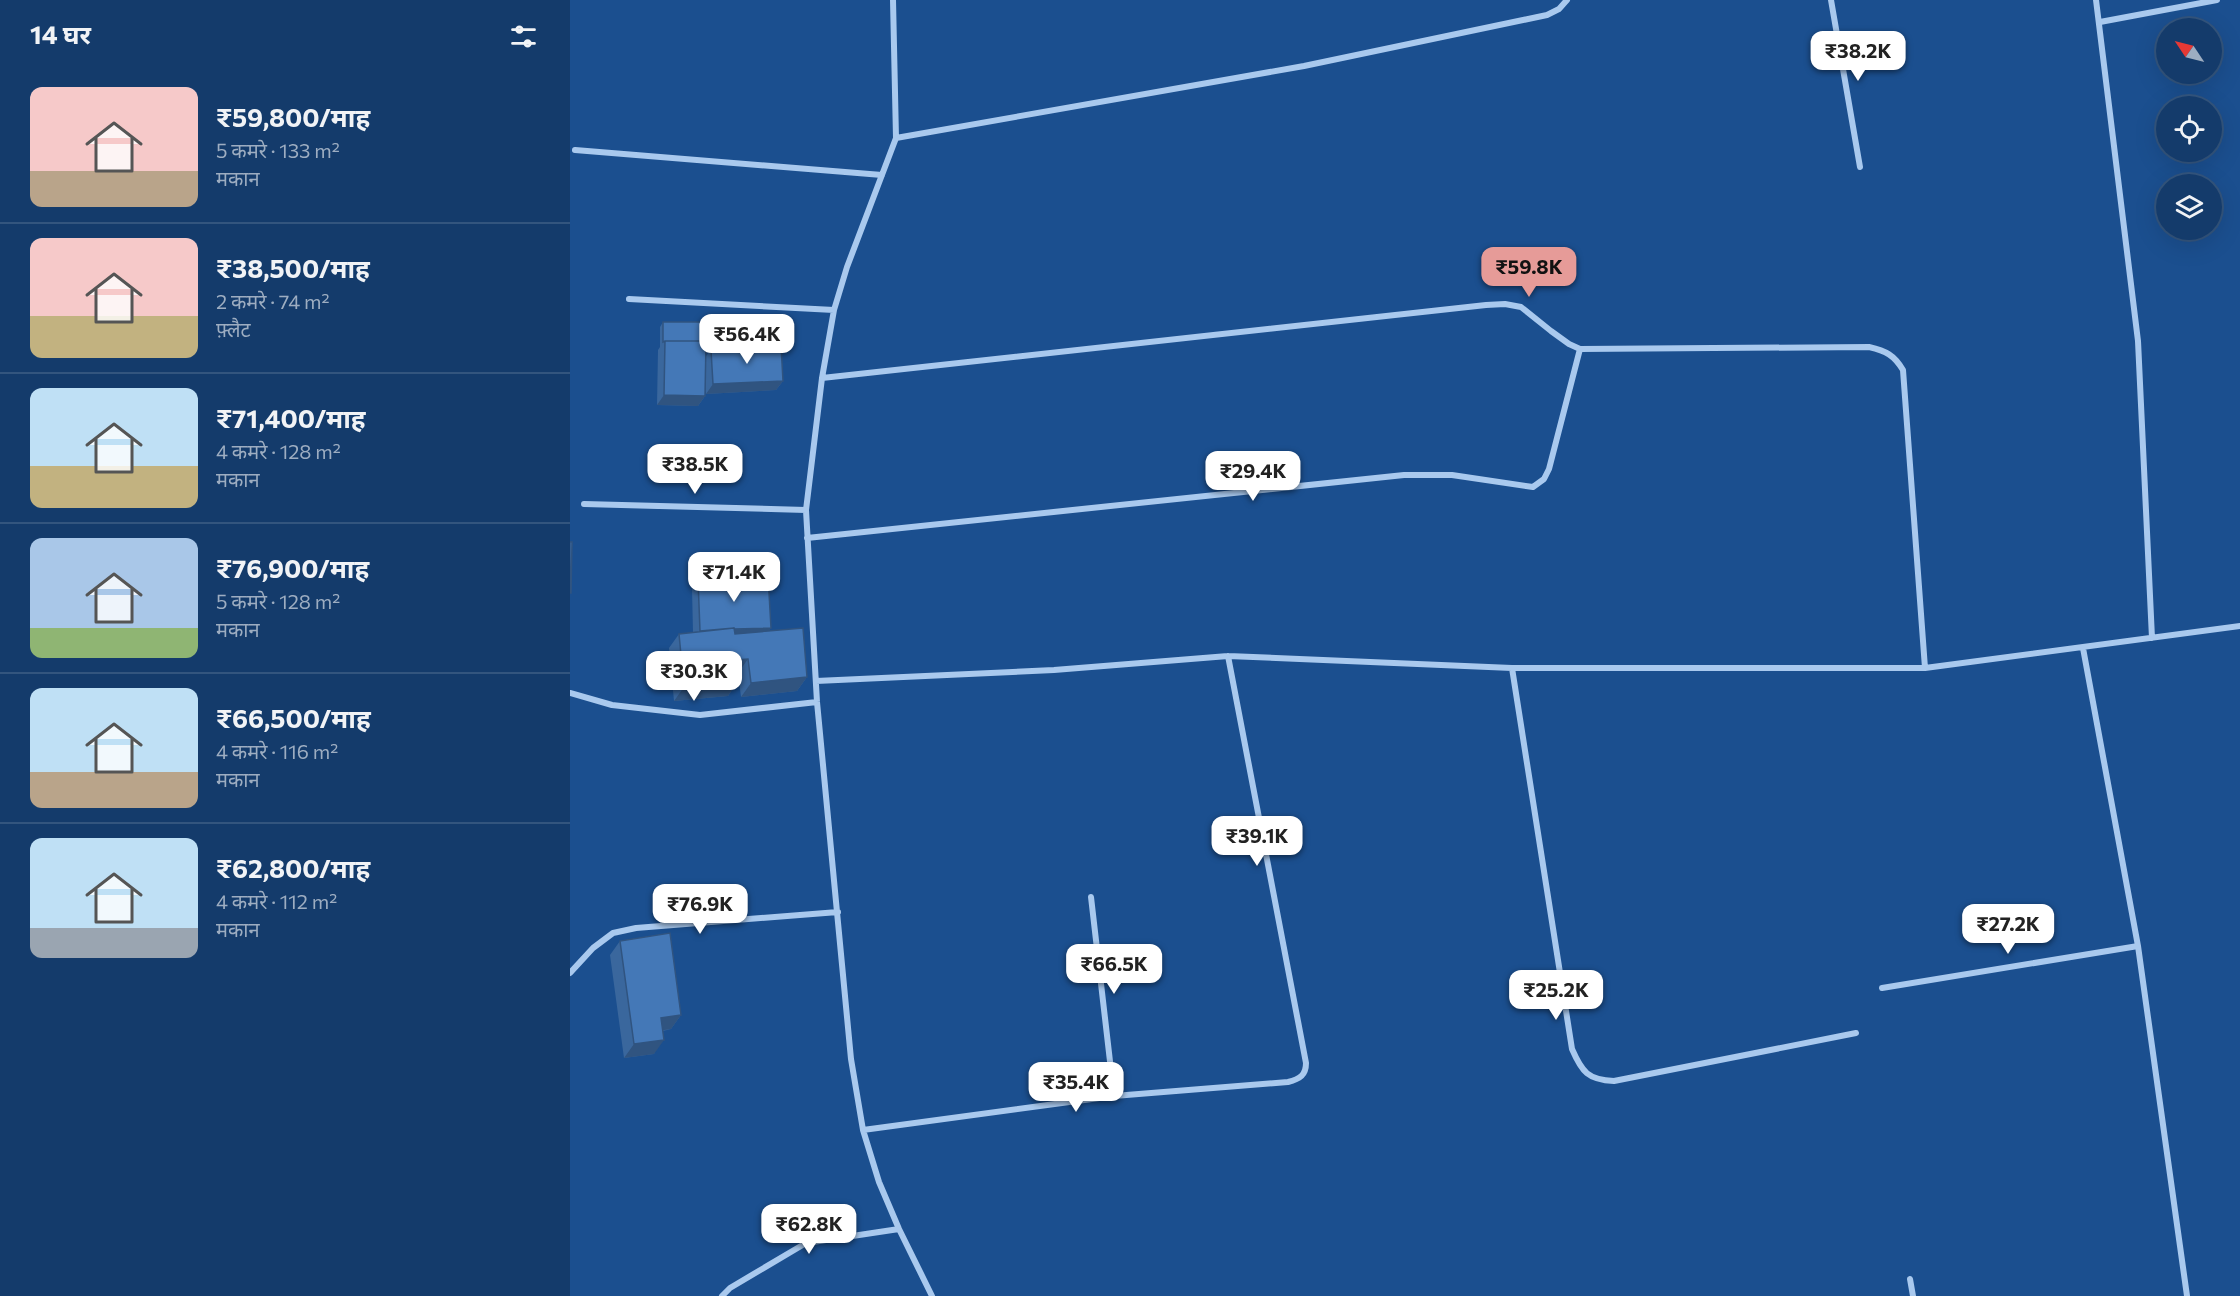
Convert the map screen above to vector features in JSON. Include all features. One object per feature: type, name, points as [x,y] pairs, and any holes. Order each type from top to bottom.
[{"type":"street","points":[[893,0],[896,138],[834,310],[822,378],[806,510],[817,702],[851,1059],[863,1130],[879,1182],[932,1296]]},
{"type":"street","points":[[896,138],[1304,66],[1547,15],[1559,9],[1567,0]]},
{"type":"street","points":[[1832,0],[1860,167]]},
{"type":"street","points":[[2096,0],[2138,341],[2152,638]]},
{"type":"street","points":[[2100,22],[2217,0]]},
{"type":"street","points":[[575,150],[882,175]]},
{"type":"street","points":[[628,300],[834,310]]},
{"type":"street","points":[[822,378],[1486,304],[1505,304],[1521,308],[1569,344],[1580,349],[1869,347],[1884,350],[1896,358],[1903,370],[1925,668]]},
{"type":"street","points":[[807,538],[1404,475],[1452,475],[1533,487],[1544,479],[1549,469],[1580,349]]},
{"type":"street","points":[[584,504],[806,510]]},
{"type":"street","points":[[816,681],[1054,670],[1228,656],[1512,668],[1925,668],[2240,626]]},
{"type":"street","points":[[2083,648],[2138,946],[2187,1296]]},
{"type":"street","points":[[863,1130],[1114,1096],[1288,1082],[1298,1080],[1306,1071],[1228,656]]},
{"type":"street","points":[[1512,668],[1572,1049],[1580,1067],[1596,1080],[1614,1081],[1856,1034]]},
{"type":"street","points":[[570,693],[612,705],[700,715],[817,702]]},
{"type":"street","points":[[1091,897],[1114,1096]]},
{"type":"street","points":[[570,972],[593,948],[613,933],[624,930],[838,912]]},
{"type":"street","points":[[1882,988],[2138,946]]},
{"type":"street","points":[[722,1296],[729,1288],[806,1243],[899,1229]]},
{"type":"street","points":[[1910,1279],[1913,1296]]},
{"type":"building","points":[[663,322],[703,322],[703,341],[663,342]]},
{"type":"building","points":[[665,341],[706,341],[705,396],[664,395]]},
{"type":"building","points":[[781,345],[783,381],[713,384],[711,350]]},
{"type":"building","points":[[570,542],[572,542],[571,593],[570,593]]},
{"type":"building","points":[[768,575],[771,628],[700,631],[698,579]]},
{"type":"building","points":[[734,628],[735,634],[803,628],[807,677],[751,683],[748,659],[736,660],[738,681],[684,687],[679,634]]},
{"type":"building","points":[[670,933],[681,1015],[661,1018],[664,1040],[634,1044],[620,941]]}]
